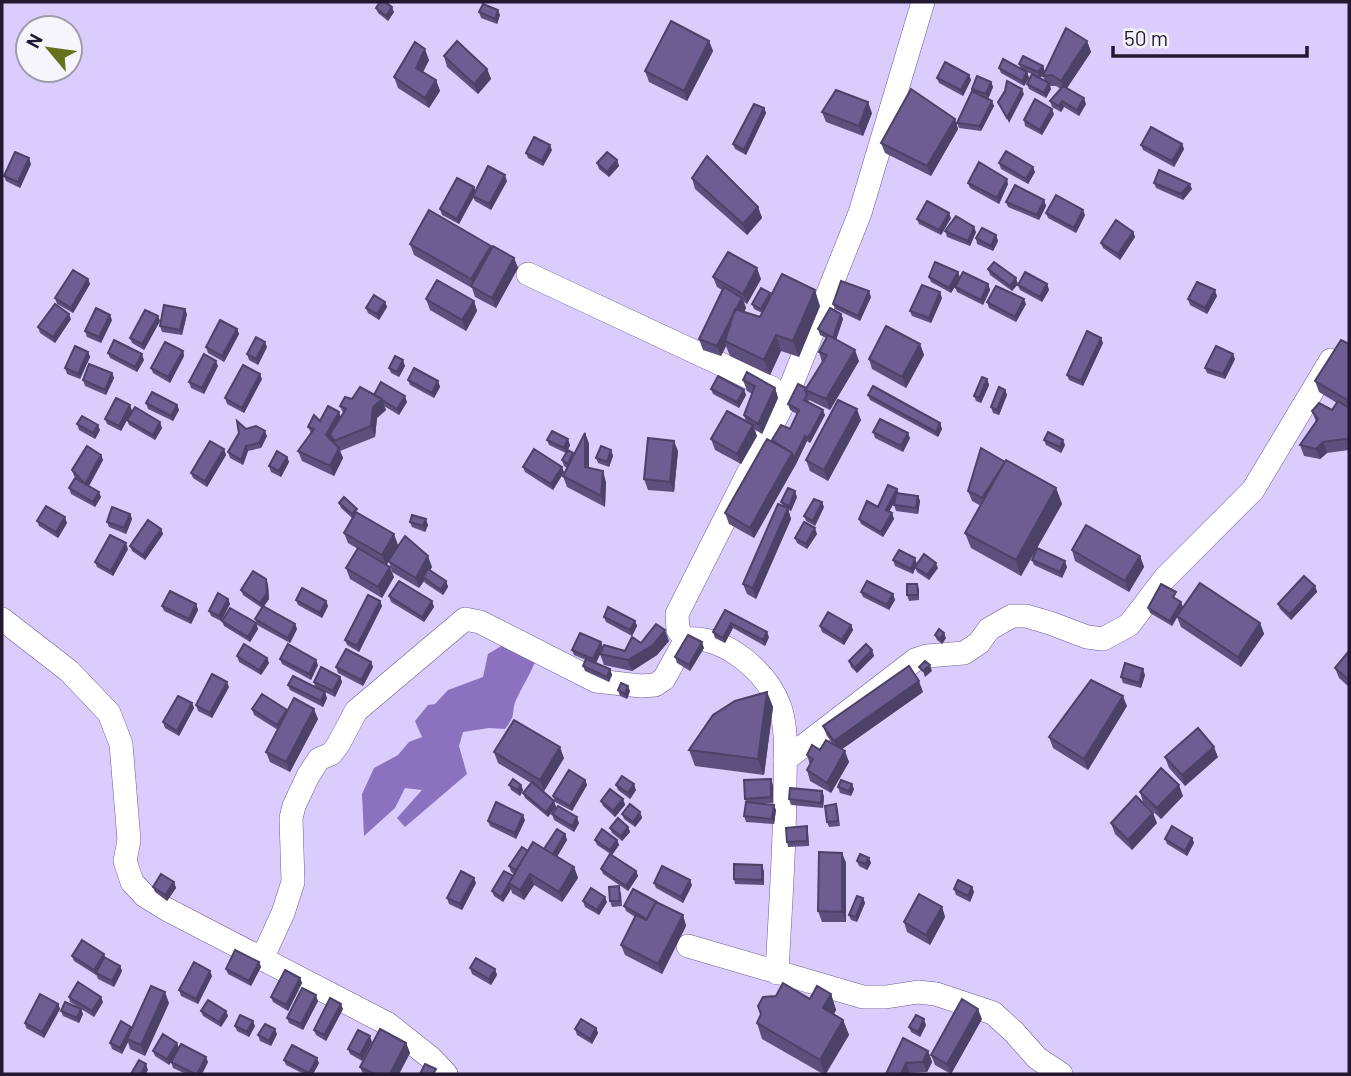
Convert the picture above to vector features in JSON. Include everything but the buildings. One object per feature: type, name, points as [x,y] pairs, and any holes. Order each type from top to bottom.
[{"type":"street","points":[[777,973],[785,760],[780,707],[769,687],[746,661],[727,648],[704,639],[686,639],[678,630],[677,614],[787,396],[860,213],[923,2]]},
{"type":"street","points":[[528,274],[787,396]]},
{"type":"street","points":[[785,760],[915,660],[927,656],[964,653],[979,643],[989,629],[1012,616],[1038,619],[1087,637],[1103,639],[1129,625],[1165,578],[1252,490],[1340,345]]},
{"type":"street","points":[[2,619],[69,671],[109,713],[121,744],[129,840],[125,861],[132,883],[145,896],[168,911],[388,1024],[431,1058],[446,1074]]},
{"type":"street","points":[[262,959],[283,913],[293,882],[291,818],[308,776],[319,759],[331,754],[338,745],[356,711],[455,626],[465,619],[480,622],[596,681],[641,686],[655,685],[664,679],[686,639]]},
{"type":"street","points":[[688,946],[863,997],[918,992],[936,994],[993,1013],[1037,1058],[1061,1074]]},
{"type":"shaded area","points":[[513,639],[538,652],[505,729],[489,728],[463,732],[459,746],[467,774],[405,827],[397,818],[422,790],[405,788],[395,808],[364,836],[362,794],[374,768],[398,755],[409,742],[422,737],[415,721],[428,705],[435,704],[448,690],[483,677],[488,654]]}]
